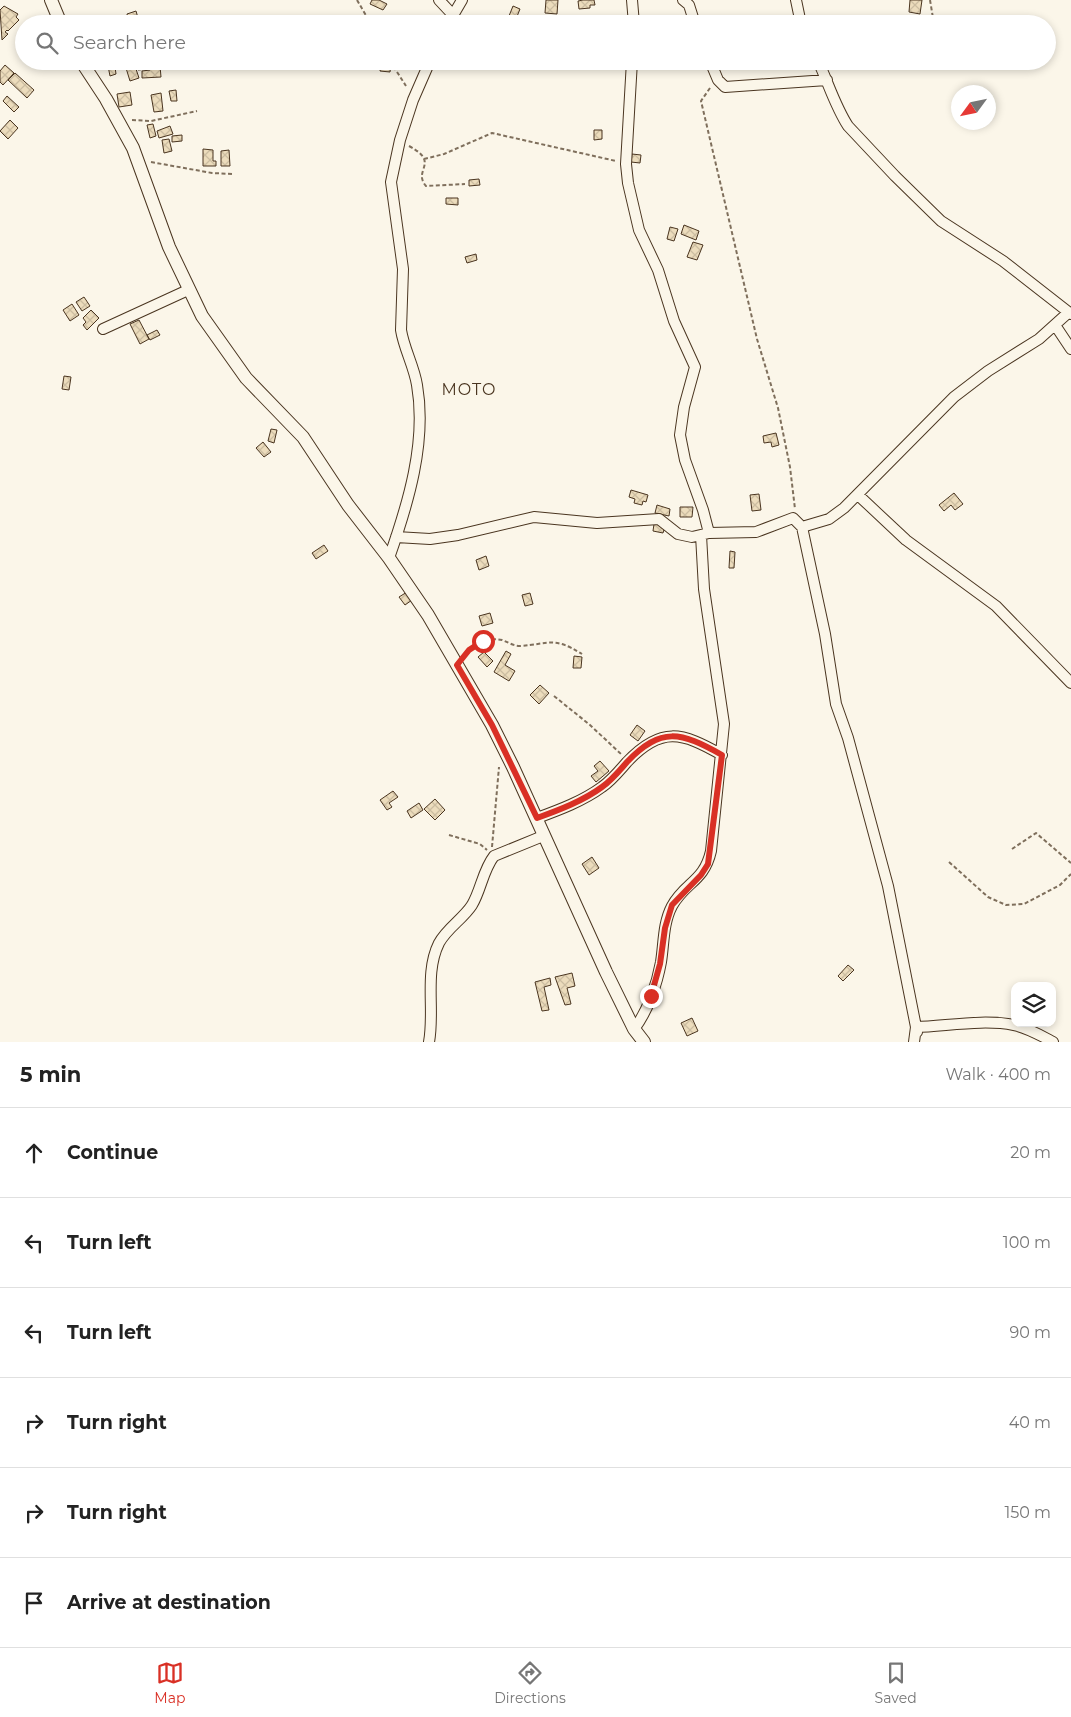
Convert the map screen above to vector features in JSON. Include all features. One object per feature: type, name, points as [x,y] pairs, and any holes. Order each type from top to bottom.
[{"type":"street","points":[[52,0],[58,15]]},
{"type":"street","points":[[440,0],[448,15]]},
{"type":"street","points":[[454,15],[462,0]]},
{"type":"street","points":[[632,0],[633,15]]},
{"type":"street","points":[[682,0],[689,6],[692,15]]},
{"type":"street","points":[[796,0],[799,15]]},
{"type":"street","points":[[87,70],[117,118],[139,163],[158,220],[188,290],[202,316],[246,378],[303,437],[348,505],[389,558],[428,615],[492,725],[634,1028],[644,1042]]},
{"type":"street","points":[[389,558],[410,487],[419,410],[414,368],[402,339],[403,275],[391,182],[400,140],[413,100],[426,70]]},
{"type":"street","points":[[631,70],[626,164],[638,230],[658,270],[674,320],[695,367],[684,407],[680,435],[686,460],[703,510],[705,534],[704,590],[724,724],[722,755],[708,864],[701,875],[672,905],[665,928],[660,964],[653,989],[644,1014],[634,1028]]},
{"type":"street","points":[[714,70],[722,85],[730,87],[828,80]]},
{"type":"street","points":[[396,538],[430,539],[458,535],[534,517],[597,523],[659,519],[684,536],[756,532],[785,519],[799,523],[829,518],[858,495],[954,396],[988,371],[1027,348],[1070,313],[1003,262],[941,221],[921,203],[848,126],[839,113],[823,70]]},
{"type":"street","points":[[104,329],[188,290]]},
{"type":"street","points":[[1054,325],[1071,349]]},
{"type":"street","points":[[858,495],[906,540],[996,606],[1071,683]]},
{"type":"street","points":[[799,523],[825,634],[836,704],[848,738],[888,886],[916,1027],[921,1042]]},
{"type":"street","points":[[537,818],[557,811],[601,788],[650,742],[668,735],[689,738],[722,755]]},
{"type":"street","points":[[428,1042],[433,1018],[432,968],[439,944],[451,927],[472,905],[494,856],[543,836]]},
{"type":"street","points":[[916,1027],[987,1023],[1013,1025],[1032,1030],[1053,1042]]},
{"type":"street","points":[[914,1042],[916,1027]]},
{"type":"path","points":[[357,0],[366,15]]},
{"type":"path","points":[[930,0],[932,15]]},
{"type":"path","points":[[396,70],[413,100]]},
{"type":"path","points":[[718,80],[707,90],[701,101],[756,339],[778,408],[799,523]]},
{"type":"path","points":[[117,118],[151,121],[197,111]]},
{"type":"path","points":[[424,159],[444,154],[492,133],[626,164]]},
{"type":"path","points":[[400,140],[422,153],[424,159],[422,179],[426,186],[465,184]]},
{"type":"path","points":[[139,163],[162,163],[212,173],[232,174]]},
{"type":"path","points":[[457,665],[469,650],[483,641],[501,640],[520,646],[556,642],[565,643],[582,654]]},
{"type":"path","points":[[554,696],[590,725],[628,761]]},
{"type":"path","points":[[449,835],[480,844],[491,854],[499,761]]},
{"type":"path","points":[[1012,849],[1036,833],[1071,863]]},
{"type":"path","points":[[949,862],[988,897],[1006,905],[1024,904],[1060,885],[1071,874]]},
{"type":"building","points":[[372,0],[379,0],[387,4],[383,10],[370,4]]},
{"type":"building","points":[[546,0],[558,0],[557,14],[545,13]]},
{"type":"building","points":[[594,0],[595,5],[590,5],[590,8],[579,9],[578,1]]},
{"type":"building","points":[[910,0],[922,0],[920,14],[909,12]]},
{"type":"building","points":[[4,6],[18,14],[15,15],[15,24],[5,32],[8,34],[2,40],[0,10]]},
{"type":"building","points":[[513,6],[520,9],[518,15],[509,15]]},
{"type":"building","points":[[136,11],[137,15],[127,15]]},
{"type":"building","points":[[5,65],[14,73],[3,85],[0,82],[0,71]]},
{"type":"building","points":[[109,70],[115,70],[116,74],[110,76]]},
{"type":"building","points":[[127,70],[136,70],[139,78],[130,81]]},
{"type":"building","points":[[160,70],[161,77],[142,78],[142,71]]},
{"type":"building","points":[[15,73],[34,90],[27,98],[8,80]]},
{"type":"building","points":[[176,90],[177,101],[171,101],[169,91]]},
{"type":"building","points":[[130,92],[132,105],[119,107],[117,94]]},
{"type":"building","points":[[161,93],[163,111],[154,112],[151,95]]},
{"type":"building","points":[[7,96],[19,107],[14,112],[3,101]]},
{"type":"building","points":[[10,120],[18,128],[8,139],[0,131]]},
{"type":"building","points":[[153,124],[156,136],[150,138],[147,125]]},
{"type":"building","points":[[170,126],[173,134],[159,138],[157,131]]},
{"type":"building","points":[[594,130],[602,130],[602,139],[594,140]]},
{"type":"building","points":[[182,135],[182,141],[172,142],[172,136]]},
{"type":"building","points":[[169,139],[172,151],[164,153],[162,140]]},
{"type":"building","points":[[203,149],[213,150],[213,161],[216,161],[216,166],[203,166]]},
{"type":"building","points":[[229,150],[230,166],[221,166],[221,151]]},
{"type":"building","points":[[632,154],[641,155],[640,163],[631,162]]},
{"type":"building","points":[[479,179],[480,185],[469,186],[469,180]]},
{"type":"building","points":[[446,198],[458,198],[458,205],[446,204]]},
{"type":"building","points":[[684,225],[699,231],[696,240],[681,234]]},
{"type":"building","points":[[670,227],[678,229],[674,241],[667,239]]},
{"type":"building","points":[[693,242],[703,245],[697,260],[687,257]]},
{"type":"building","points":[[476,254],[477,260],[467,263],[465,257]]},
{"type":"building","points":[[84,297],[90,306],[82,311],[76,302]]},
{"type":"building","points":[[72,304],[79,315],[70,321],[63,310]]},
{"type":"building","points":[[91,310],[99,318],[87,330],[83,325],[86,322],[83,318]]},
{"type":"building","points":[[139,320],[149,339],[140,344],[130,324]]},
{"type":"building","points":[[157,330],[160,335],[150,340],[147,335]]},
{"type":"building","points":[[64,376],[71,377],[69,390],[62,389]]},
{"type":"building","points":[[271,429],[277,430],[274,443],[268,441]]},
{"type":"building","points":[[776,433],[779,445],[772,447],[771,442],[764,443],[763,436]]},
{"type":"building","points":[[263,442],[271,452],[264,457],[256,448]]},
{"type":"building","points":[[631,490],[648,495],[646,502],[643,501],[642,505],[634,503],[635,499],[629,497]]},
{"type":"building","points":[[954,493],[963,504],[955,510],[951,505],[944,511],[939,505]]},
{"type":"building","points":[[759,494],[761,510],[752,511],[750,495]]},
{"type":"building","points":[[657,505],[670,509],[669,516],[655,513]]},
{"type":"building","points":[[680,507],[693,507],[692,517],[680,517]]},
{"type":"building","points":[[654,524],[665,526],[663,533],[653,531]]},
{"type":"building","points":[[324,545],[328,551],[316,559],[312,553]]},
{"type":"building","points":[[730,551],[735,552],[734,568],[729,568]]},
{"type":"building","points":[[486,556],[489,566],[479,570],[476,560]]},
{"type":"building","points":[[407,592],[412,600],[405,605],[399,597]]},
{"type":"building","points":[[530,593],[533,604],[525,606],[522,595]]},
{"type":"building","points":[[490,613],[493,623],[482,626],[479,616]]},
{"type":"building","points":[[506,651],[511,654],[505,665],[515,671],[509,681],[494,672]]},
{"type":"building","points":[[484,652],[493,661],[487,667],[478,657]]},
{"type":"building","points":[[574,656],[582,657],[581,668],[573,668]]},
{"type":"building","points":[[540,685],[549,693],[539,704],[530,695]]},
{"type":"building","points":[[637,725],[645,731],[638,741],[630,735]]},
{"type":"building","points":[[600,761],[609,771],[596,782],[591,776],[598,771],[594,766]]},
{"type":"building","points":[[393,791],[398,797],[389,803],[392,807],[387,810],[380,800]]},
{"type":"building","points":[[435,799],[445,810],[435,820],[424,809]]},
{"type":"building","points":[[419,803],[423,810],[411,818],[407,811]]},
{"type":"building","points":[[592,857],[599,868],[589,875],[582,864]]},
{"type":"building","points":[[848,965],[854,970],[843,981],[838,976]]},
{"type":"building","points":[[572,973],[575,986],[567,988],[571,1004],[565,1005],[555,977]]},
{"type":"building","points":[[550,978],[551,985],[544,987],[549,1010],[542,1011],[535,982]]},
{"type":"building","points":[[692,1018],[698,1031],[687,1036],[681,1023]]},
{"type":"district","name":"MOTO","points":[[469,389]]},
{"type":"route","points":[[483,641],[469,650],[457,665],[492,725],[537,818],[557,811],[601,788],[628,761],[658,737],[677,735],[689,738],[702,743],[722,755],[708,864],[701,875],[672,905],[665,928],[660,964],[651,996]]}]
